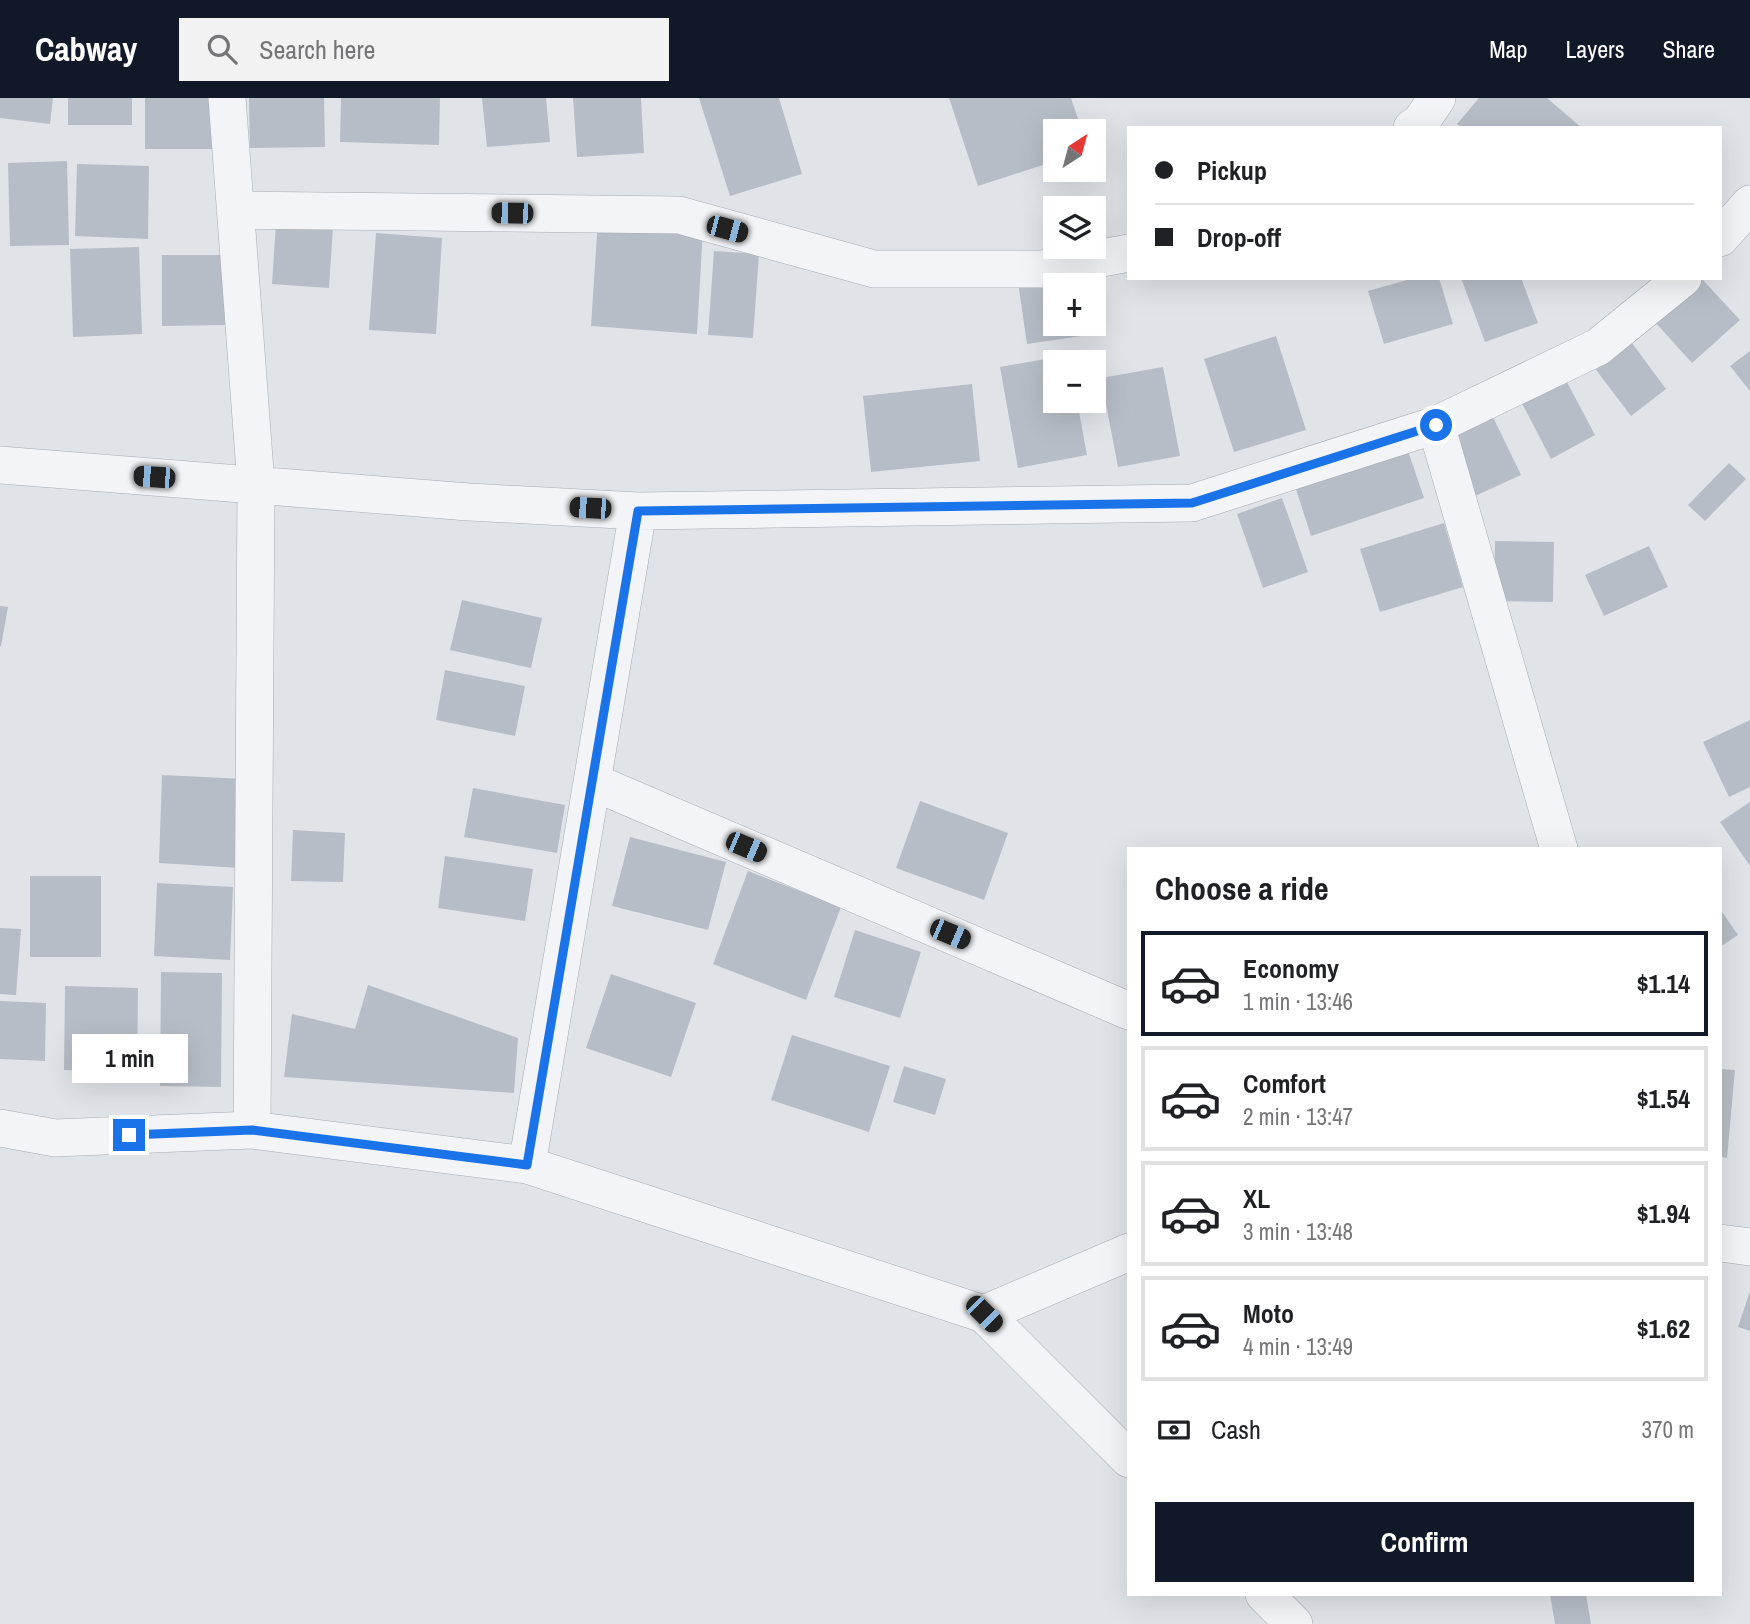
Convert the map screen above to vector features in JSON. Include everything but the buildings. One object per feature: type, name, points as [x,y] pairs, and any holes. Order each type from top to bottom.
[{"type":"street","points":[[227,98],[256,485],[252,1130]]},
{"type":"street","points":[[1415,126],[1437,98]]},
{"type":"street","points":[[1722,237],[1750,204]]},
{"type":"street","points":[[235,210],[679,215],[874,269],[1042,269],[1127,253]]},
{"type":"street","points":[[0,465],[456,501],[638,511],[1192,503],[1436,425],[1598,347],[1681,280]]},
{"type":"street","points":[[1436,425],[1558,847]]},
{"type":"street","points":[[527,1165],[638,511]]},
{"type":"street","points":[[593,782],[1127,1010]]},
{"type":"street","points":[[0,1128],[55,1138],[252,1130],[527,1165],[984,1314],[1127,1457]]},
{"type":"street","points":[[1722,1243],[1750,1247]]},
{"type":"street","points":[[984,1314],[1127,1253]]},
{"type":"street","points":[[1267,1596],[1294,1624]]},
{"type":"route","points":[[129,1135],[252,1130],[527,1165],[638,511],[1192,503],[1436,425]]}]
